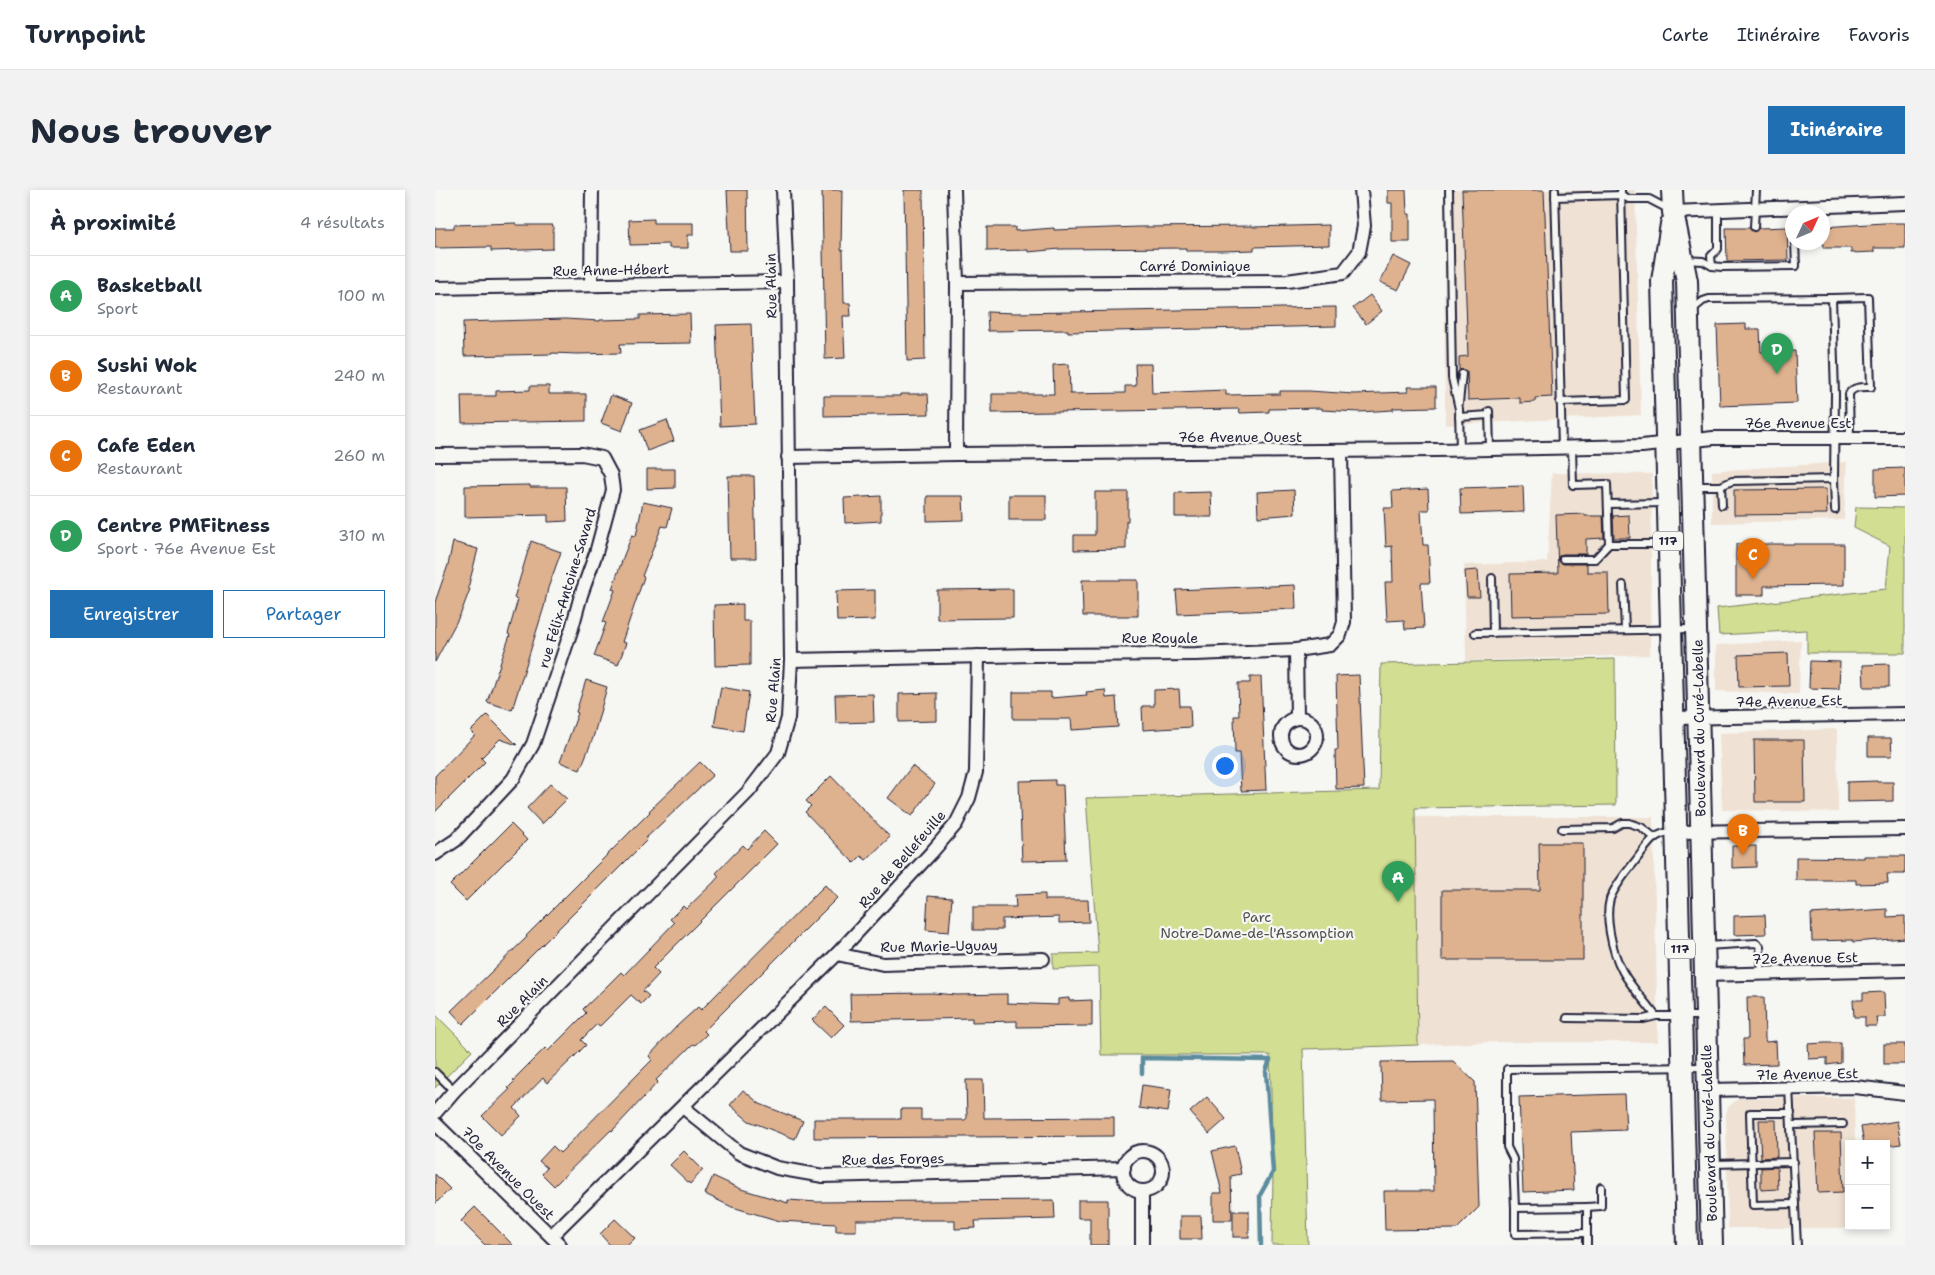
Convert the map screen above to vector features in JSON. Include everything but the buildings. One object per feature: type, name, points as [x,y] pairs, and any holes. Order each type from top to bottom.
[{"type":"main road","name":"Boulevard du Curé-Labelle","points":[[1672,190],[1674,260],[1687,281],[1694,308],[1692,440],[1713,1245]]},
{"type":"main road","name":"Boulevard du Curé-Labelle","points":[[1674,260],[1662,281],[1687,1245]]},
{"type":"street","points":[[591,285],[592,190]]},
{"type":"street","name":"Rue Alain","points":[[435,1113],[454,1091],[749,791],[765,773],[778,753],[788,718],[791,660],[787,282],[783,190]]},
{"type":"street","points":[[954,190],[957,283],[956,454]]},
{"type":"street","name":"Carré Dominique","points":[[957,283],[1287,281],[1343,273],[1359,252],[1361,244],[1364,226],[1361,190]]},
{"type":"street","points":[[1830,208],[1905,204]]},
{"type":"street","points":[[1673,212],[1785,210]]},
{"type":"street","name":"Rue Anne-Hébert","points":[[435,288],[787,282]]},
{"type":"street","name":"76e Avenue Est","points":[[1692,440],[1713,438],[1905,438]]},
{"type":"street","name":"76e Avenue Ouest","points":[[788,457],[1567,448],[1642,446],[1692,440]]},
{"type":"street","name":"Rue Royale","points":[[791,660],[1196,654],[1296,650],[1330,645],[1340,635],[1344,622],[1341,452]]},
{"type":"street","name":"rue Félix-Antoine-Savard","points":[[435,455],[582,454],[602,458],[611,475],[613,490],[596,553],[533,744],[513,779],[456,840],[435,854]]},
{"type":"street","points":[[1296,650],[1297,718]]},
{"type":"street","name":"Rue de Bellefeuille","points":[[555,1241],[683,1107],[837,954],[931,854],[956,824],[969,798],[976,772],[978,656]]},
{"type":"street","name":"74e Avenue Est","points":[[1673,718],[1905,714]]},
{"type":"street","points":[[1677,832],[1905,829]]},
{"type":"street","name":"Rue Marie-Uguay","points":[[837,954],[883,964],[1043,959]]},
{"type":"street","name":"72e Avenue Est","points":[[1705,975],[1905,970]]},
{"type":"street","name":"71e Avenue Est","points":[[1708,1090],[1855,1087],[1905,1093]]},
{"type":"street","name":"Rue des Forges","points":[[683,1107],[739,1153],[777,1168],[823,1176],[1124,1168]]},
{"type":"street","name":"70e Avenue Ouest","points":[[435,1123],[555,1241]]},
{"type":"street","points":[[1139,1152],[1151,1153],[1157,1157],[1163,1168],[1160,1182],[1155,1188],[1142,1191],[1131,1187],[1126,1182],[1124,1168],[1130,1157],[1139,1152]]},
{"type":"street","points":[[1142,1191],[1142,1245]]},
{"type":"lane","points":[[1449,190],[1452,378],[1459,409]]},
{"type":"lane","points":[[1555,190],[1560,402],[1567,448],[1573,485],[1607,484],[1609,544],[1595,559],[1563,560]]},
{"type":"lane","points":[[1754,227],[1756,190]]},
{"type":"lane","points":[[1555,198],[1621,192],[1629,199],[1649,199],[1673,212]]},
{"type":"lane","points":[[1560,402],[1626,400],[1621,192]]},
{"type":"lane","points":[[1712,266],[1711,256],[1718,249],[1718,210]]},
{"type":"lane","points":[[1674,260],[1703,261],[1712,266],[1795,266],[1795,250]]},
{"type":"lane","points":[[1694,308],[1709,299],[1868,297],[1871,387],[1852,389],[1849,394],[1850,438]]},
{"type":"lane","points":[[1832,298],[1835,402],[1833,438],[1835,510]]},
{"type":"lane","points":[[1460,450],[1459,409],[1462,374]]},
{"type":"lane","points":[[1459,417],[1489,413],[1489,449]]},
{"type":"lane","points":[[1693,486],[1721,486],[1731,481],[1834,479]]},
{"type":"lane","points":[[1721,486],[1722,504]]},
{"type":"lane","points":[[1607,504],[1667,503]]},
{"type":"lane","points":[[1609,544],[1668,544]]},
{"type":"lane","points":[[1493,578],[1493,633]]},
{"type":"lane","points":[[1623,585],[1625,630]]},
{"type":"lane","points":[[1475,633],[1697,629]]},
{"type":"lane","points":[[1562,829],[1613,828],[1622,823],[1629,823],[1641,827],[1654,838]]},
{"type":"lane","points":[[1656,1016],[1628,982],[1618,965],[1611,941],[1608,916],[1614,891],[1654,838],[1664,832],[1677,832]]},
{"type":"lane","points":[[1705,947],[1756,943],[1760,946],[1762,974]]},
{"type":"lane","points":[[1567,1018],[1644,1019],[1656,1016],[1706,1016]]},
{"type":"lane","points":[[1587,1233],[1515,1234],[1513,1159],[1507,1147],[1507,1069],[1708,1067]]},
{"type":"lane","points":[[435,1072],[454,1091]]},
{"type":"lane","points":[[1789,1088],[1797,1245]]},
{"type":"lane","points":[[1791,1113],[1750,1113],[1753,1205],[1795,1204]]},
{"type":"lane","points":[[1792,1125],[1843,1124]]},
{"type":"lane","points":[[1711,1164],[1794,1162]]},
{"type":"lane","points":[[1515,1208],[1601,1206],[1601,1187]]},
{"type":"lane","points":[[1587,1207],[1587,1245]]},
{"type":"shaded area","points":[[1444,190],[1635,190],[1641,415],[1445,425]]},
{"type":"shaded area","points":[[1847,462],[1844,520],[1712,523],[1712,471]]},
{"type":"shaded area","points":[[1552,473],[1652,474],[1650,655],[1466,661],[1464,565],[1547,562]]},
{"type":"shaded area","points":[[1801,640],[1799,694],[1716,691],[1716,645]]},
{"type":"shaded area","points":[[1837,729],[1838,812],[1722,810],[1719,733]]},
{"type":"shaded area","points":[[1415,817],[1653,817],[1658,1042],[1497,1042],[1418,1045]]},
{"type":"shaded area","points":[[1739,1098],[1854,1098],[1855,1140],[1845,1140],[1845,1228],[1728,1228],[1726,1114],[1728,1107]]},
{"type":"green space","points":[[1856,507],[1905,508],[1905,653],[1807,653],[1807,630],[1719,635],[1717,608],[1886,589],[1890,546],[1854,528]]},
{"type":"green space","name":"Parc Notre-Dame-de-l'Assomption","points":[[1615,659],[1616,805],[1415,808],[1418,1045],[1303,1049],[1308,1245],[1272,1245],[1273,1172],[1270,1055],[1101,1055],[1099,967],[1053,969],[1053,954],[1098,953],[1086,798],[1379,790],[1381,664]]},
{"type":"green space","points":[[435,1014],[472,1051],[435,1088]]},
{"type":"waterway","points":[[1142,1073],[1142,1058],[1270,1060],[1266,1071],[1273,1172],[1260,1195],[1261,1245]]},
{"type":"place","name":"Centre PMFitness","points":[[1777,374]]},
{"type":"place","name":"Cafe Eden","points":[[1753,579]]},
{"type":"place","name":"Sushi Wok","points":[[1743,855]]},
{"type":"place","name":"Basketball","points":[[1398,902]]}]
